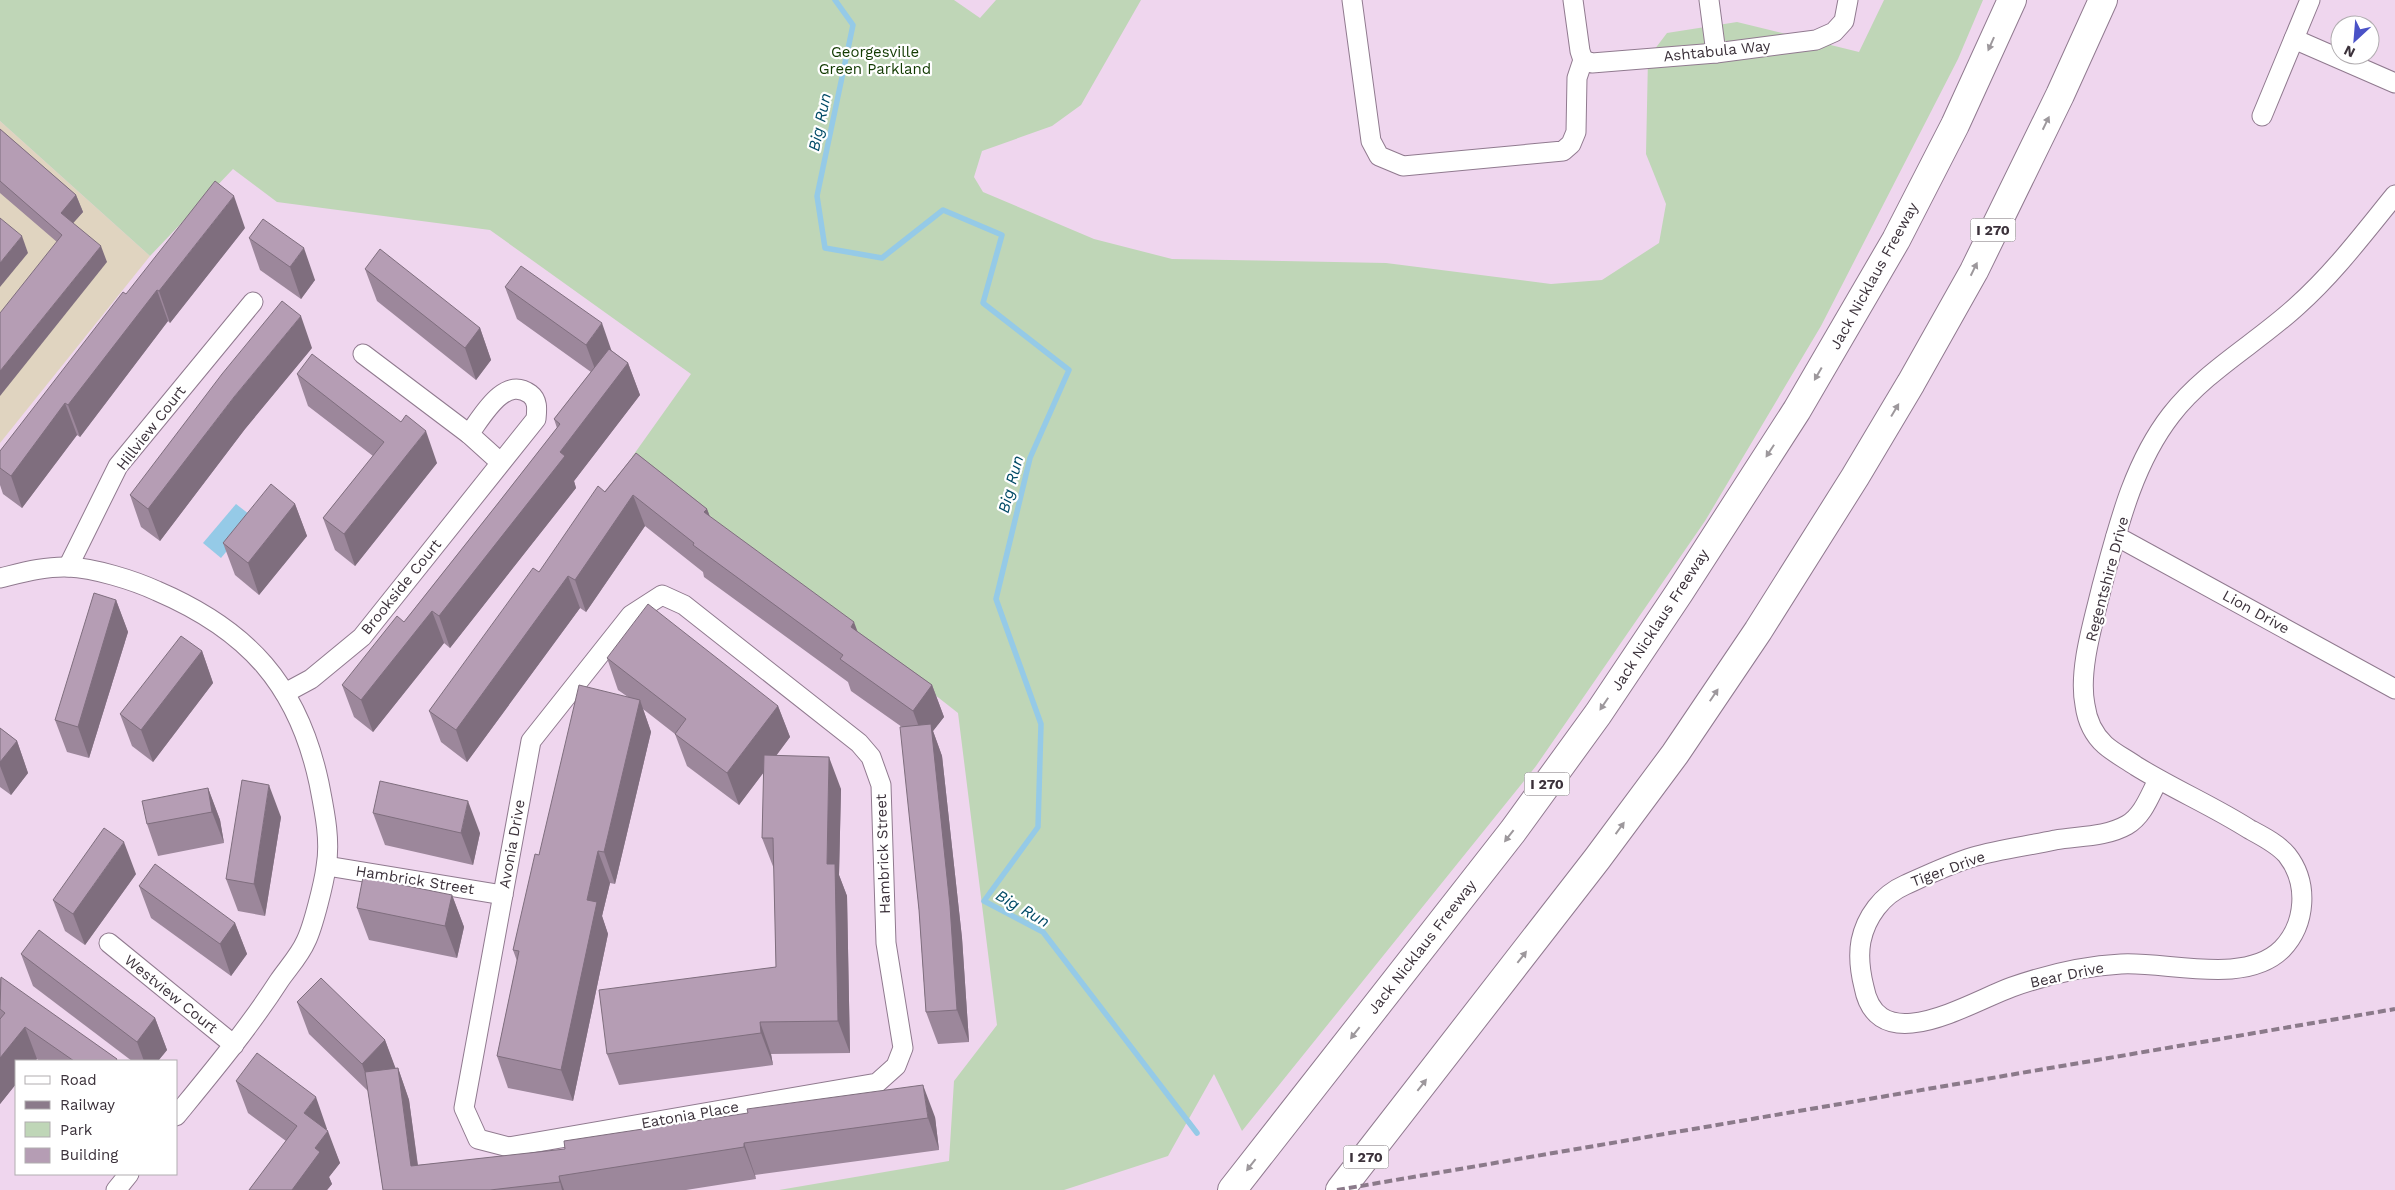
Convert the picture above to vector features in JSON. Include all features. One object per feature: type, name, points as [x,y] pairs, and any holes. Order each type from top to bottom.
[{"type":"highway","name":"Jack Nicklaus Freeway","points":[[1232,1190],[1513,831],[1598,714],[1684,585],[1797,410],[1896,240],[1955,125],[2012,0]]},
{"type":"highway","name":"I 270","points":[[1340,1190],[1597,860],[1674,754],[1758,631],[1855,477],[1974,271],[2060,94],[2102,0]]},
{"type":"street","points":[[1352,0],[1371,141],[1379,156],[1403,166],[1563,152],[1572,144],[1576,132],[1578,78],[1583,60],[1573,0]]},
{"type":"street","points":[[1709,0],[1716,53]]},
{"type":"street","name":"Ashtabula Way","points":[[1583,60],[1592,62],[1716,53],[1816,40],[1834,32],[1844,22],[1848,0]]},
{"type":"street","points":[[2262,116],[2310,0]]},
{"type":"street","points":[[2294,39],[2395,83]]},
{"type":"street","name":"Regentshire Drive","points":[[2280,952],[2300,923],[2303,906],[2298,879],[2287,854],[2238,822],[2158,780],[2107,748],[2097,736],[2085,708],[2083,692],[2087,658],[2096,612],[2116,536],[2141,463],[2172,414],[2206,379],[2294,309],[2331,273],[2395,195]]},
{"type":"street","name":"Hillview Court","points":[[68,567],[118,466],[253,302]]},
{"type":"street","points":[[364,354],[468,434],[500,462]]},
{"type":"street","name":"Brookside Court","points":[[285,693],[311,679],[362,636],[536,418],[538,407],[533,396],[524,390],[512,388],[502,393],[468,434]]},
{"type":"street","name":"Lion Drive","points":[[2116,536],[2395,689]]},
{"type":"street","points":[[0,578],[68,567],[130,579],[181,601],[228,630],[261,660],[285,693],[302,723],[315,764],[326,829],[327,866],[306,941],[249,1027],[178,1114]]},
{"type":"street","name":"Avonia Drive","points":[[478,1139],[464,1108],[531,741],[631,615],[662,595]]},
{"type":"street","name":"Hambrick Street","points":[[662,595],[684,605],[859,743],[871,757],[881,785],[886,943],[903,1048],[896,1066]]},
{"type":"street","name":"Tiger Drive","points":[[1866,1001],[1860,968],[1862,936],[1879,902],[1899,887],[1972,857],[2104,833],[2124,827],[2132,823],[2140,814],[2158,780]]},
{"type":"street","name":"Hambrick Street","points":[[327,866],[503,895]]},
{"type":"street","name":"Westview Court","points":[[109,943],[234,1046]]},
{"type":"street","name":"Bear Drive","points":[[1866,1001],[1876,1014],[1894,1024],[1913,1025],[2014,986],[2073,970],[2123,964],[2194,969],[2238,968],[2270,959],[2280,952]]},
{"type":"street","name":"Eatonia Place","points":[[478,1139],[509,1147],[877,1083],[896,1066]]},
{"type":"street","points":[[116,1190],[128,1175]]},
{"type":"shaded area","points":[[0,121],[150,256],[0,443]]},
{"type":"green space","name":"Georgesville Green Parkland","points":[[0,0],[954,0],[980,18],[996,0],[1141,0],[1081,105],[1052,126],[982,151],[974,177],[983,192],[1094,239],[1172,259],[1386,263],[1551,284],[1602,280],[1659,243],[1666,204],[1646,154],[1648,58],[1667,33],[1737,22],[1859,52],[1884,0],[1983,0],[1958,59],[1821,326],[1705,521],[1536,766],[1242,1131],[1214,1074],[1168,1156],[1064,1190],[779,1190],[949,1161],[954,1081],[997,1025],[958,713],[632,457],[691,374],[490,230],[277,202],[233,169],[150,256],[0,121]]},
{"type":"water","points":[[236,504],[254,518],[221,558],[203,543]]},
{"type":"building","points":[[0,129],[76,195],[61,213],[101,246],[0,371],[0,313],[62,235],[0,181]]},
{"type":"building","points":[[215,181],[234,196],[159,291],[157,290],[68,405],[65,403],[11,476],[0,468],[0,451],[123,292],[126,294]]},
{"type":"building","points":[[0,218],[22,236],[0,263]]},
{"type":"building","points":[[263,219],[304,248],[290,267],[249,238]]},
{"type":"building","points":[[380,249],[480,328],[465,348],[365,269]]},
{"type":"building","points":[[521,266],[602,323],[586,345],[505,287]]},
{"type":"building","points":[[282,301],[301,316],[234,397],[148,509],[130,495],[222,374]]},
{"type":"building","points":[[609,349],[628,363],[560,452],[565,456],[439,616],[432,611],[361,700],[342,685],[397,616],[404,622],[560,424],[554,419]]},
{"type":"building","points":[[312,354],[401,422],[406,415],[426,431],[344,534],[323,518],[384,442],[297,374]]},
{"type":"building","points":[[636,453],[707,509],[704,512],[854,622],[851,627],[932,685],[913,711],[840,659],[843,655],[693,545],[694,543],[633,495],[575,580],[568,576],[456,730],[429,711],[533,568],[539,572],[598,486],[605,492]]},
{"type":"building","points":[[271,484],[295,504],[248,563],[223,543]]},
{"type":"building","points":[[94,593],[116,600],[78,727],[55,720]]},
{"type":"building","points":[[648,604],[778,706],[727,773],[675,734],[686,719],[607,658]]},
{"type":"building","points":[[181,636],[202,651],[141,730],[120,714]]},
{"type":"building","points":[[579,685],[640,700],[604,852],[598,851],[587,900],[597,902],[561,1070],[497,1056],[519,951],[513,950],[535,854],[539,855]]},
{"type":"building","points":[[931,724],[950,906],[957,1010],[926,1012],[919,910],[900,727]]},
{"type":"building","points":[[0,728],[17,741],[0,762]]},
{"type":"building","points":[[764,755],[829,757],[827,864],[835,864],[838,1021],[760,1022],[761,1033],[607,1054],[599,990],[776,967],[773,838],[762,838]]},
{"type":"building","points":[[242,780],[269,785],[254,884],[226,879]]},
{"type":"building","points":[[380,781],[468,801],[461,833],[373,813]]},
{"type":"building","points":[[208,788],[212,812],[147,824],[142,801]]},
{"type":"building","points":[[104,828],[124,842],[73,914],[53,900]]},
{"type":"building","points":[[155,864],[235,923],[220,944],[139,886]]},
{"type":"building","points":[[363,877],[452,895],[445,926],[357,908]]},
{"type":"building","points":[[39,930],[155,1018],[137,1042],[21,954]]},
{"type":"building","points":[[1,977],[117,1059],[73,1060],[25,1027],[0,1058],[0,1019],[5,1013],[0,1009]]},
{"type":"building","points":[[321,978],[385,1040],[362,1064],[297,1002]]},
{"type":"building","points":[[257,1053],[316,1097],[304,1113],[328,1131],[315,1148],[320,1152],[292,1190],[249,1190],[297,1126],[236,1081]]},
{"type":"building","points":[[398,1068],[411,1166],[565,1149],[564,1141],[748,1113],[747,1109],[923,1085],[928,1118],[744,1143],[744,1147],[559,1176],[560,1182],[490,1190],[383,1190],[365,1072]]},
{"type":"waterway","name":"Big Run","points":[[835,0],[853,25],[817,196],[825,248],[882,258],[943,210],[1002,235],[983,303],[1069,370],[1030,458],[996,599],[1041,724],[1038,827],[984,901],[1043,932],[1197,1133]]},
{"type":"railway","points":[[1337,1190],[2395,1009]]}]
